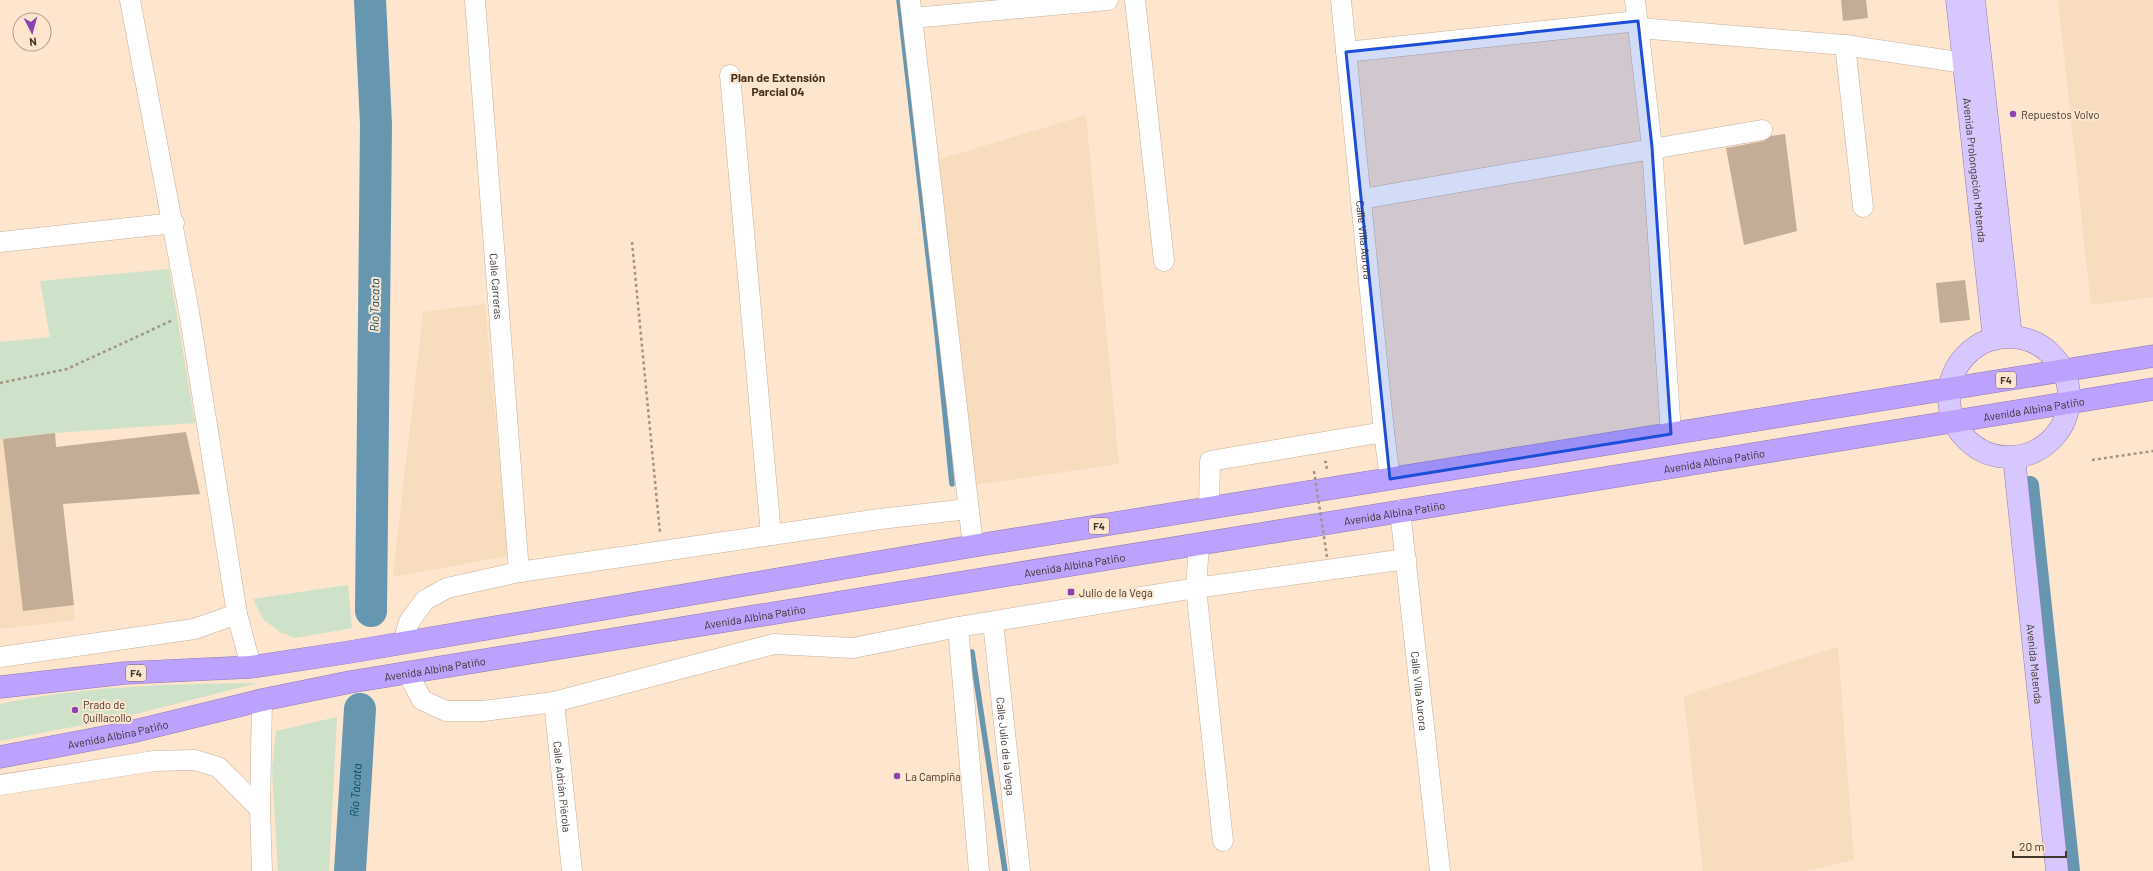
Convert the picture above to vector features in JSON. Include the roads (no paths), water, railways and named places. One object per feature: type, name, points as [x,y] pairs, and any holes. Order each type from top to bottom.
[{"type":"highway","name":"F4","points":[[0,687],[125,673],[250,667],[973,546],[2153,356]]},
{"type":"highway","name":"Avenida Albina Patiño","points":[[0,757],[131,732],[262,700],[408,672],[2153,389]]},
{"type":"main road","name":"Avenida Prolongación Matenda","points":[[1957,0],[1964,63],[2002,338]]},
{"type":"main road","name":"Avenida Prolongación Matenda","points":[[1974,0],[2002,338]]},
{"type":"main road","points":[[2002,338],[2032,342],[2051,355],[2064,371],[2068,385],[2068,403],[2062,425],[2049,442],[2031,453],[2014,457],[2000,457],[1982,451],[1966,440],[1954,422],[1950,409],[1948,389],[1954,372],[1967,354],[1983,343],[2002,338]]},
{"type":"main road","name":"Avenida Matenda","points":[[2014,457],[2057,871]]},
{"type":"street","points":[[130,0],[174,223],[237,614],[250,667]]},
{"type":"street","name":"Calle Carreras","points":[[475,0],[519,572]]},
{"type":"street","points":[[973,546],[911,9],[1108,0]]},
{"type":"street","points":[[1135,0],[1164,261]]},
{"type":"street","name":"Calle Villa Aurora","points":[[1341,0],[1390,479]]},
{"type":"street","points":[[1635,0],[1652,147],[1671,434]]},
{"type":"street","points":[[1346,52],[1638,25],[1845,45],[1964,63]]},
{"type":"street","points":[[1845,45],[1863,207]]},
{"type":"street","points":[[730,76],[771,535]]},
{"type":"street","points":[[1362,199],[1652,147],[1762,130]]},
{"type":"street","points":[[0,242],[174,223]]},
{"type":"street","points":[[1209,508],[1210,461],[1384,432]]},
{"type":"street","points":[[404,642],[409,622],[425,600],[447,588],[519,572],[880,519],[968,509]]},
{"type":"street","name":"Calle Villa Aurora","points":[[1400,510],[1440,871]]},
{"type":"street","points":[[1199,544],[1196,588],[1223,841]]},
{"type":"street","points":[[408,672],[422,700],[446,711],[482,711],[554,702],[774,644],[852,648],[958,627],[1196,588],[1406,559]]},
{"type":"street","points":[[0,657],[194,629],[237,614]]},
{"type":"street","name":"Calle Julio de la Vega","points":[[993,622],[1020,871]]},
{"type":"street","points":[[958,627],[979,871]]},
{"type":"street","points":[[262,700],[260,809],[262,871]]},
{"type":"street","name":"Calle Adrián Piérola","points":[[554,702],[572,871]]},
{"type":"street","points":[[0,785],[154,761],[195,760],[218,767],[260,809]]},
{"type":"waterway","name":"Río Tacata","points":[[370,0],[376,124],[371,611]]},
{"type":"waterway","points":[[899,0],[937,333],[952,484]]},
{"type":"waterway","points":[[2030,485],[2071,871]]},
{"type":"waterway","points":[[972,652],[1005,871]]},
{"type":"waterway","name":"Río Tacata","points":[[350,871],[360,709]]},
{"type":"place","name":"Repuestos Volvo","points":[[2013,114]]},
{"type":"place","name":"Julio de la Vega","points":[[1071,592]]},
{"type":"place","name":"Prado de Quillacollo","points":[[75,710]]},
{"type":"place","name":"La Campiña","points":[[897,776]]},
{"type":"district","name":"Plan de Extensión Parcial 04","points":[[778,84]]}]
